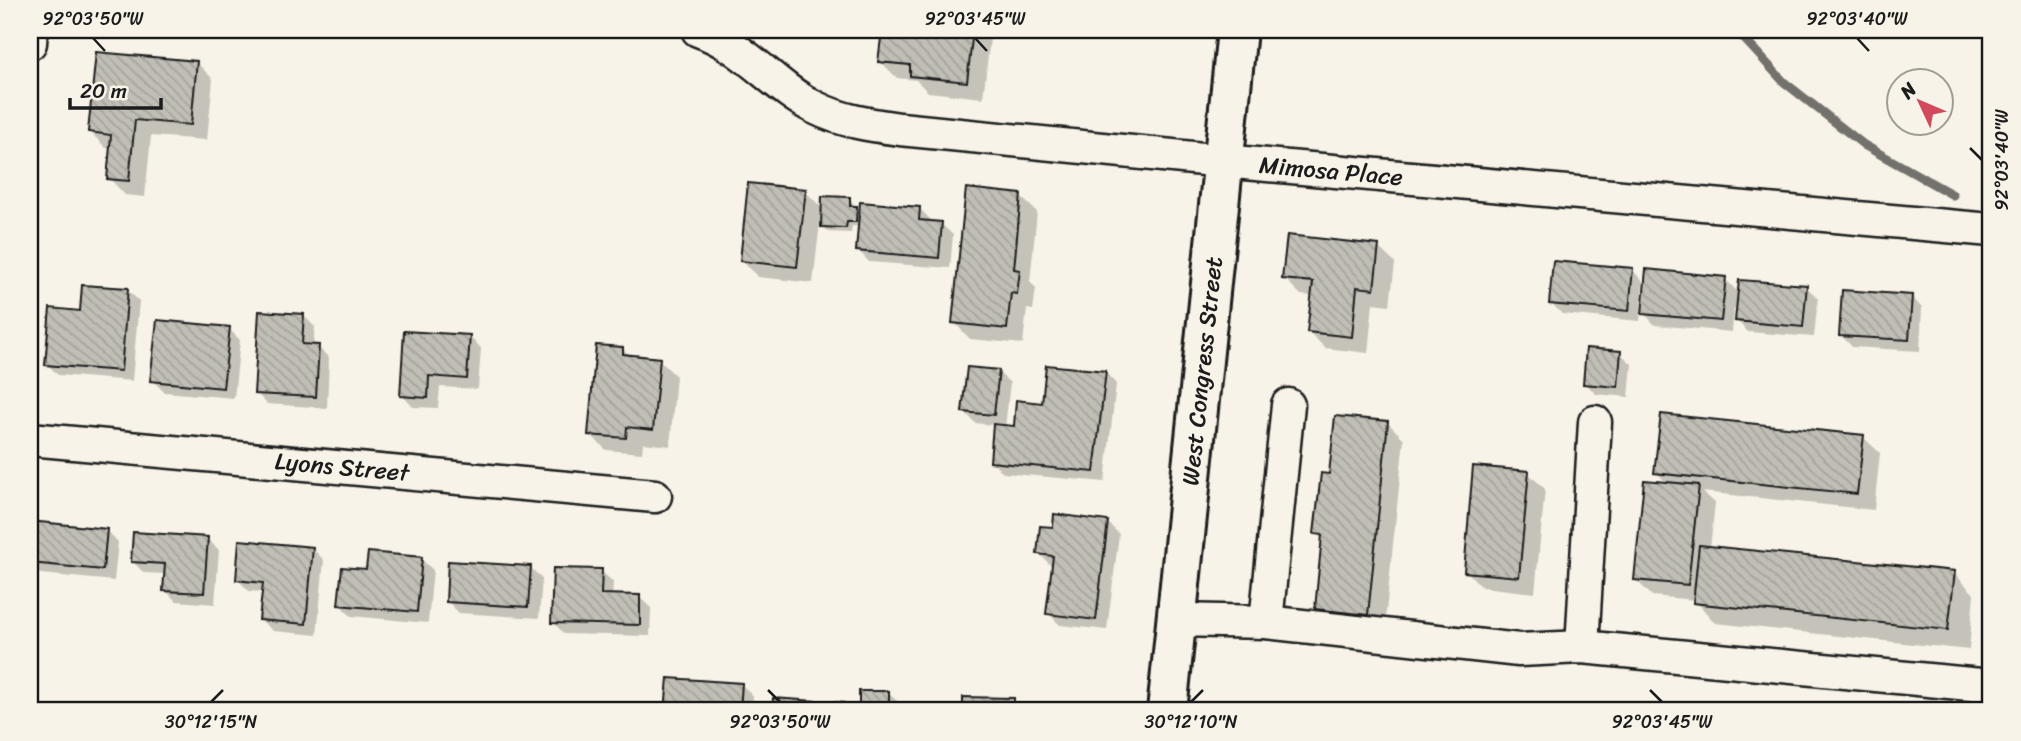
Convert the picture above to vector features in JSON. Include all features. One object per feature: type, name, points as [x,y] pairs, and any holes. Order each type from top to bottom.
[{"type":"main road","name":"West Congress Street","points":[[1167,711],[1237,30]]},
{"type":"street","points":[[30,43],[31,30]]},
{"type":"street","name":"Mimosa Place","points":[[698,30],[741,51],[814,108],[859,123],[1223,161],[1991,230]]},
{"type":"street","points":[[1266,622],[1288,405]]},
{"type":"street","points":[[1582,647],[1595,422]]},
{"type":"street","name":"Lyons Street","points":[[30,439],[655,495]]},
{"type":"street","points":[[1177,620],[1266,622],[1519,650],[1582,647],[1991,686]]},
{"type":"building","points":[[882,30],[906,30],[935,36],[936,30],[973,30],[967,82],[910,76],[910,65],[878,62]]},
{"type":"building","points":[[96,52],[197,61],[191,125],[135,120],[129,181],[107,179],[111,135],[88,132]]},
{"type":"building","points":[[748,183],[806,189],[797,267],[740,261]]},
{"type":"building","points":[[966,188],[1021,194],[1014,269],[1020,270],[1017,294],[1011,293],[1007,329],[952,323]]},
{"type":"building","points":[[822,196],[850,197],[850,206],[857,206],[856,222],[847,222],[846,228],[821,227]]},
{"type":"building","points":[[860,202],[920,207],[919,220],[942,222],[939,258],[856,251]]},
{"type":"building","points":[[1287,235],[1379,245],[1374,289],[1357,287],[1352,337],[1307,332],[1313,282],[1282,279]]},
{"type":"building","points":[[1553,261],[1633,268],[1629,311],[1549,304]]},
{"type":"building","points":[[1646,269],[1726,277],[1721,321],[1642,314]]},
{"type":"building","points":[[1739,280],[1807,285],[1803,327],[1735,321]]},
{"type":"building","points":[[82,285],[128,288],[121,371],[45,365],[50,308],[80,311]]},
{"type":"building","points":[[1842,290],[1912,295],[1909,340],[1839,336]]},
{"type":"building","points":[[259,311],[304,314],[302,344],[319,345],[316,397],[254,394]]},
{"type":"building","points":[[157,320],[230,327],[223,388],[150,381]]},
{"type":"building","points":[[404,331],[470,335],[467,379],[429,376],[428,398],[400,396]]},
{"type":"building","points":[[596,345],[623,347],[623,354],[660,358],[653,430],[627,427],[626,438],[588,435]]},
{"type":"building","points":[[1586,348],[1621,351],[1618,387],[1583,384]]},
{"type":"building","points":[[1046,365],[1106,371],[1094,472],[990,462],[993,424],[1014,426],[1016,400],[1042,403]]},
{"type":"building","points":[[967,367],[999,370],[994,415],[962,412]]},
{"type":"building","points":[[1661,414],[1864,435],[1857,494],[1654,473]]},
{"type":"building","points":[[1335,416],[1388,421],[1368,615],[1315,609],[1322,535],[1314,534],[1321,473],[1329,474]]},
{"type":"building","points":[[1473,466],[1529,471],[1519,577],[1464,572]]},
{"type":"building","points":[[1644,480],[1699,485],[1688,585],[1634,580]]},
{"type":"building","points":[[1054,514],[1108,521],[1096,620],[1046,614],[1053,556],[1037,554],[1040,526],[1053,527]]},
{"type":"building","points":[[30,521],[107,529],[103,570],[30,563]]},
{"type":"building","points":[[133,532],[208,537],[204,593],[163,591],[165,564],[131,562]]},
{"type":"building","points":[[239,540],[313,547],[306,624],[259,620],[263,583],[236,580]]},
{"type":"building","points":[[1699,545],[1955,571],[1948,630],[1693,603]]},
{"type":"building","points":[[368,552],[422,557],[417,612],[338,605],[342,567],[366,569]]},
{"type":"building","points":[[448,561],[531,566],[528,607],[446,602]]},
{"type":"building","points":[[553,568],[602,569],[601,594],[640,595],[640,625],[551,623]]},
{"type":"building","points":[[668,678],[742,683],[740,711],[665,711]]},
{"type":"building","points":[[859,691],[889,691],[889,711],[859,711]]},
{"type":"building","points":[[963,697],[1014,698],[1014,711],[963,711]]},
{"type":"building","points":[[773,698],[844,703],[843,711],[772,711]]},
{"type":"waterway","points":[[1736,30],[1784,82],[1864,145],[1953,195]]}]
